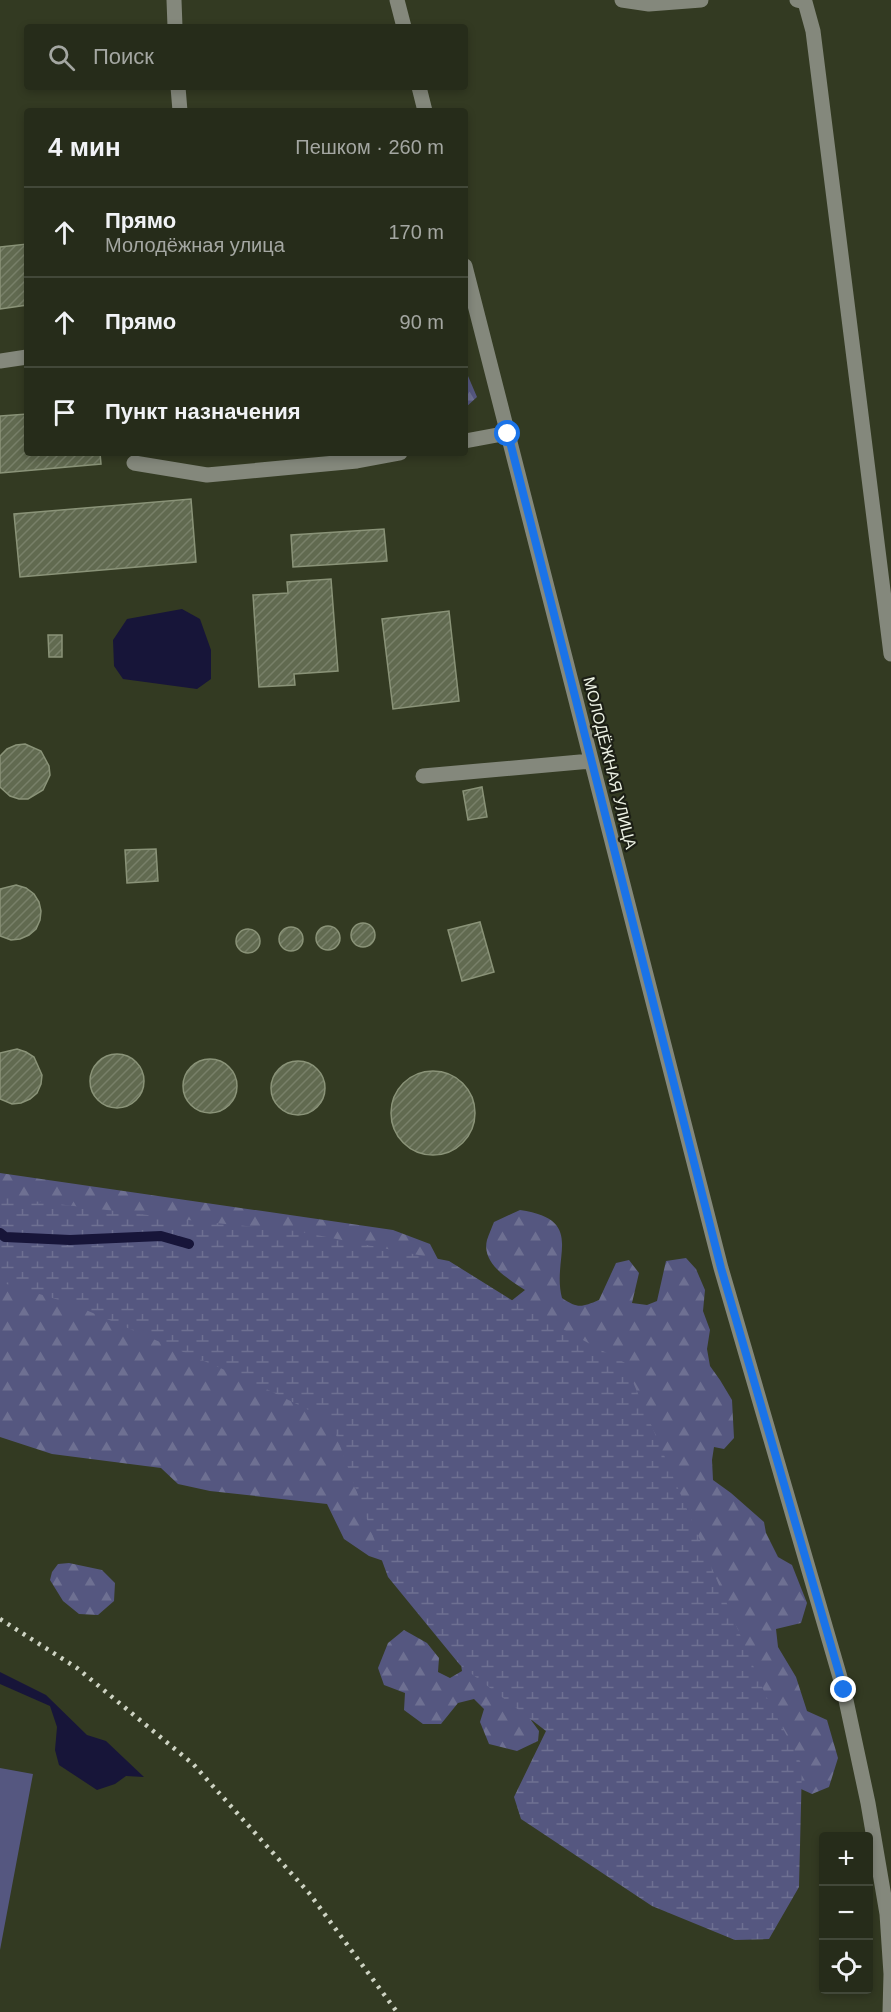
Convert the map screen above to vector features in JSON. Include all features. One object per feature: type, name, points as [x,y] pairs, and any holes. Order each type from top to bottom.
[{"type":"street","points":[[174,0],[175,24]]},
{"type":"street","points":[[397,0],[403,24]]},
{"type":"street","points":[[622,0],[650,4],[701,0]]},
{"type":"street","points":[[797,0],[805,2],[813,31],[891,654]]},
{"type":"street","points":[[178,90],[180,108]]},
{"type":"street","points":[[420,90],[424,108]]},
{"type":"street","name":"МОЛОДЁЖНАЯ УЛИЦА","points":[[468,278],[721,1268],[844,1690],[868,1803],[887,1914],[891,1974],[890,2012]]},
{"type":"street","points":[[0,361],[24,357]]},
{"type":"street","points":[[468,441],[508,434]]},
{"type":"street","points":[[134,463],[207,476],[357,461],[384,456]]},
{"type":"street","points":[[423,776],[591,761]]},
{"type":"green space","points":[[468,376],[477,397],[468,405]]},
{"type":"green space","points":[[0,1173],[393,1230],[430,1244],[456,1294],[294,1345],[549,1704],[531,1720],[539,1731],[538,1741],[517,1751],[489,1744],[480,1722],[484,1709],[474,1699],[458,1703],[441,1724],[423,1724],[404,1710],[405,1693],[384,1685],[378,1668],[388,1643],[404,1630],[427,1643],[439,1658],[438,1672],[450,1678],[462,1671],[458,1645],[416,1572],[369,1556],[344,1539],[327,1504],[210,1491],[178,1484],[161,1468],[52,1454],[0,1437]]},
{"type":"green space","points":[[0,1197],[296,1231],[449,1261],[526,1309],[625,1363],[766,1696],[802,1765],[799,1887],[769,1939],[735,1940],[652,1906],[521,1819],[514,1797],[546,1731],[460,1665],[388,1577],[331,1421],[248,1380],[72,1304],[0,1282]]},
{"type":"green space","points":[[520,1210],[541,1215],[553,1222],[560,1231],[562,1298],[572,1304],[584,1305],[599,1300],[616,1263],[629,1260],[639,1273],[632,1303],[647,1305],[657,1301],[666,1261],[686,1258],[696,1269],[705,1290],[703,1311],[710,1330],[707,1349],[710,1366],[732,1400],[734,1438],[724,1449],[714,1447],[713,1480],[764,1522],[766,1533],[778,1557],[792,1565],[807,1603],[801,1623],[776,1629],[778,1647],[796,1677],[807,1711],[827,1720],[838,1758],[829,1787],[812,1794],[790,1784],[501,1309],[525,1290],[504,1276],[492,1263],[486,1249],[487,1240],[494,1222]]},
{"type":"green space","points":[[69,1563],[102,1570],[115,1583],[114,1601],[98,1615],[79,1614],[63,1601],[50,1580],[58,1564]]},
{"type":"green space","points":[[0,1768],[33,1774],[0,1950]]},
{"type":"shaded area","points":[[182,609],[200,619],[211,650],[211,679],[197,689],[123,679],[114,666],[113,640],[127,619]]},
{"type":"shaded area","points":[[0,1672],[46,1695],[87,1735],[106,1741],[144,1777],[126,1776],[115,1784],[97,1790],[59,1765],[55,1750],[57,1727],[50,1706],[0,1684]]},
{"type":"building","points":[[24,244],[24,305],[0,309],[0,247]]},
{"type":"building","points":[[24,414],[24,456],[100,456],[101,464],[0,473],[0,416]]},
{"type":"building","points":[[191,499],[196,562],[20,577],[14,514]]},
{"type":"building","points":[[384,529],[387,561],[293,567],[291,535]]},
{"type":"building","points":[[331,579],[338,671],[294,674],[295,685],[259,687],[253,595],[288,593],[287,582]]},
{"type":"building","points":[[449,611],[459,701],[393,709],[382,619]]},
{"type":"building","points":[[48,635],[62,635],[62,657],[49,657]]},
{"type":"building","points":[[25,744],[41,751],[49,766],[50,775],[43,790],[28,799],[19,799],[10,796],[0,787],[0,756],[7,749]]},
{"type":"building","points":[[482,787],[487,817],[468,820],[463,791]]},
{"type":"building","points":[[156,849],[158,881],[127,883],[125,850]]},
{"type":"building","points":[[16,885],[34,894],[41,911],[36,929],[20,939],[11,940],[0,936],[0,889]]},
{"type":"building","points":[[480,922],[494,972],[462,981],[448,930]]},
{"type":"building","points":[[363,923],[371,927],[375,935],[371,943],[363,947],[355,943],[351,935],[355,927]]},
{"type":"building","points":[[328,926],[336,930],[340,938],[336,946],[328,950],[320,946],[316,938],[320,930]]},
{"type":"building","points":[[291,927],[299,931],[303,939],[299,947],[291,951],[283,947],[279,939],[283,931]]},
{"type":"building","points":[[248,929],[256,933],[260,941],[256,949],[248,953],[240,949],[236,941],[240,933]]},
{"type":"building","points":[[17,1049],[34,1057],[42,1075],[37,1093],[21,1103],[12,1104],[0,1099],[0,1053]]},
{"type":"building","points":[[112,1054],[122,1054],[132,1058],[140,1066],[144,1081],[140,1096],[132,1104],[122,1108],[112,1108],[102,1104],[94,1096],[90,1086],[90,1076],[94,1066],[102,1058]]},
{"type":"building","points":[[205,1059],[215,1059],[225,1063],[233,1071],[237,1086],[233,1101],[225,1109],[215,1113],[205,1113],[195,1109],[187,1101],[183,1091],[183,1081],[187,1071],[195,1063]]},
{"type":"building","points":[[293,1061],[303,1061],[313,1065],[321,1073],[325,1088],[321,1103],[313,1111],[303,1115],[293,1115],[283,1111],[275,1103],[271,1093],[271,1083],[275,1073],[283,1065]]},
{"type":"building","points":[[433,1071],[449,1074],[463,1083],[472,1097],[475,1113],[472,1129],[463,1143],[449,1152],[433,1155],[417,1152],[403,1143],[394,1129],[391,1113],[394,1097],[403,1083],[417,1074]]},
{"type":"waterway","points":[[0,1233],[5,1237],[70,1240],[161,1236],[189,1244]]},
{"type":"railway","points":[[0,1619],[77,1668],[193,1764],[309,1893],[397,2012]]},
{"type":"route","points":[[508,434],[721,1268],[844,1690]]}]
